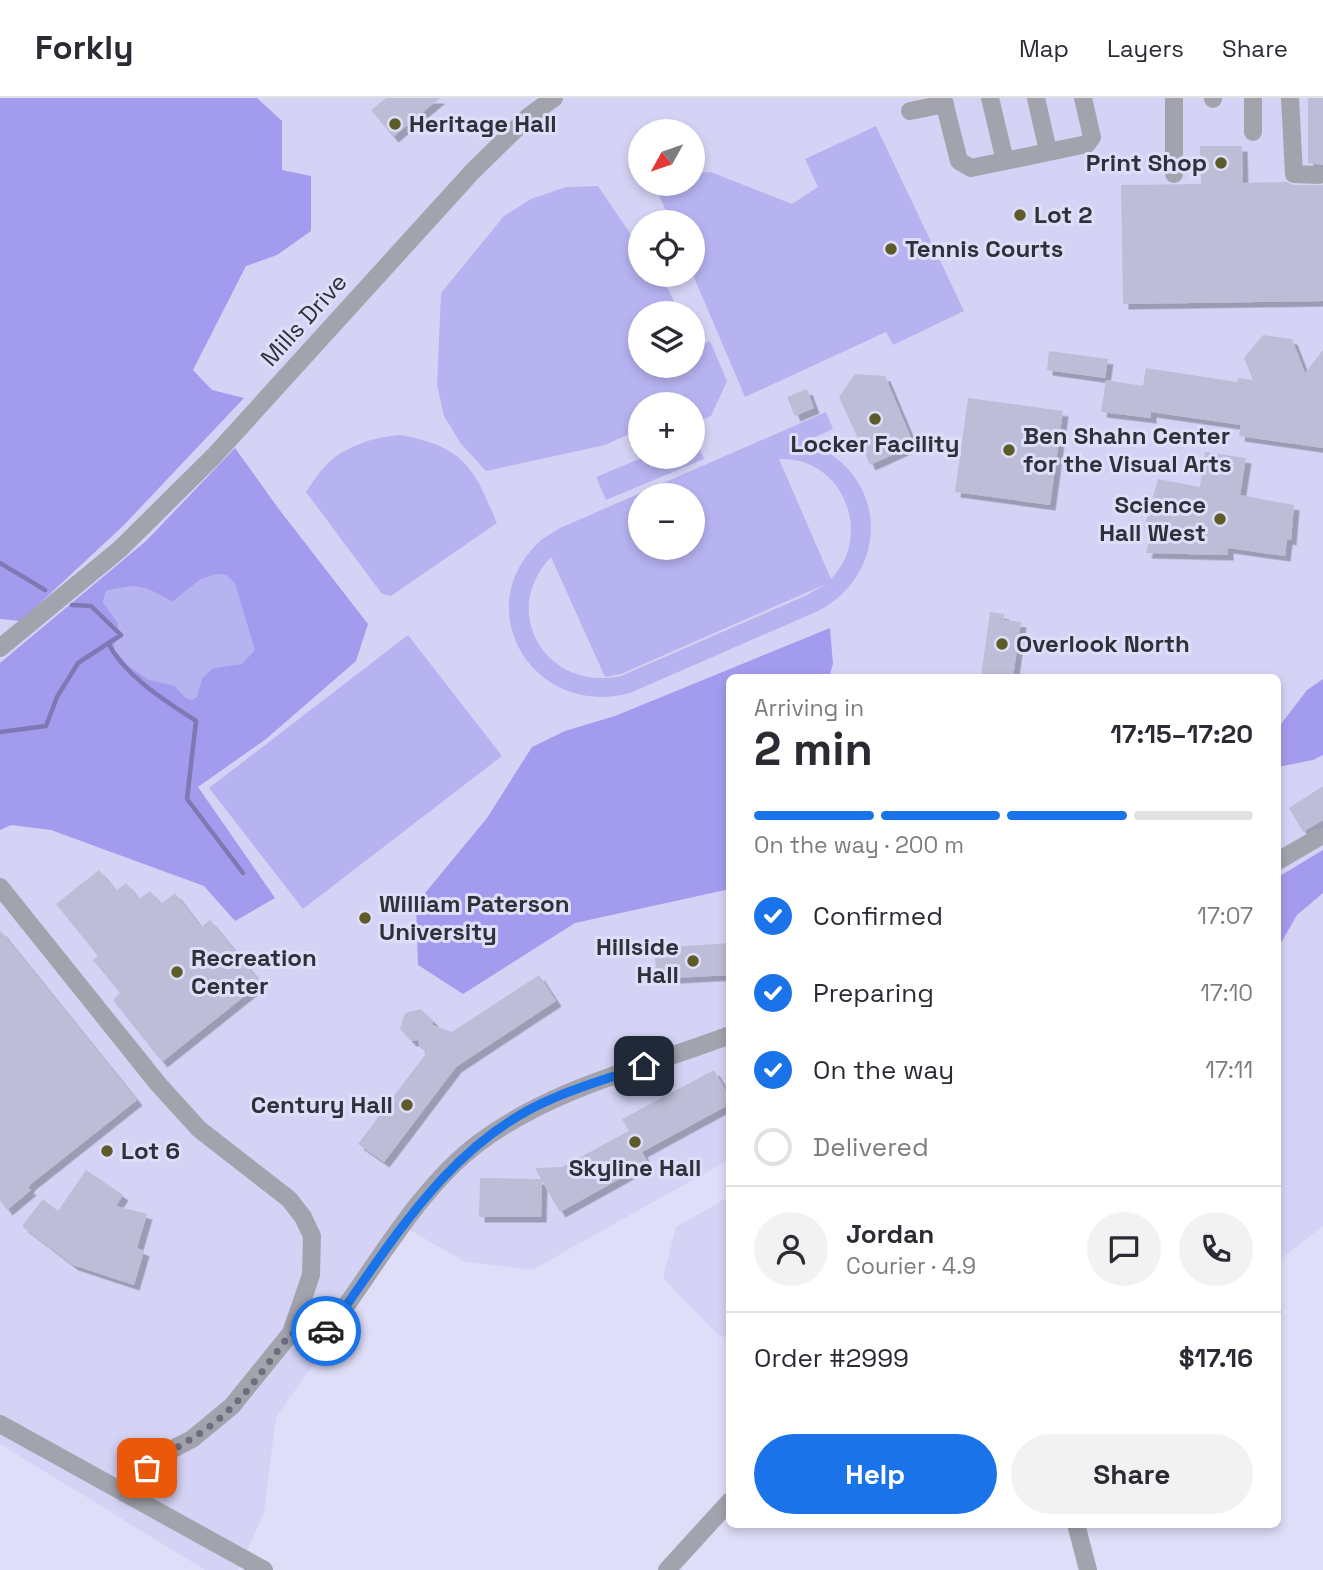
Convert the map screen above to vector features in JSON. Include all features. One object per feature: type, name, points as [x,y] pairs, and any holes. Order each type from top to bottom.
[{"type":"street","name":"Mills Drive","points":[[0,648],[120,549],[214,456],[472,172],[529,116],[554,98]]},
{"type":"street","points":[[990,98],[1005,161]]},
{"type":"street","points":[[1036,98],[1048,152]]},
{"type":"street","points":[[910,111],[944,101],[959,161],[971,168],[1087,144],[1092,137],[1083,98]]},
{"type":"street","points":[[1174,98],[1174,174]]},
{"type":"street","points":[[1253,98],[1253,132]]},
{"type":"street","points":[[1290,98],[1294,174],[1319,175]]},
{"type":"street","points":[[1281,859],[1319,837]]},
{"type":"street","points":[[0,887],[159,1085],[199,1129],[289,1199],[303,1217],[312,1236],[311,1275],[291,1333],[232,1406],[192,1439],[163,1454],[124,1493]]},
{"type":"street","points":[[291,1333],[317,1335],[330,1328],[416,1207],[478,1143],[552,1098],[726,1036]]},
{"type":"street","points":[[0,1424],[264,1570]]},
{"type":"street","points":[[667,1570],[726,1505]]},
{"type":"street","points":[[1077,1528],[1088,1570]]},
{"type":"shaded area","points":[[0,98],[257,98],[282,121],[282,170],[311,176],[311,231],[277,255],[246,266],[193,370],[212,390],[244,398],[124,525],[21,621],[0,619]]},
{"type":"shaded area","name":"William Paterson University","points":[[172,98],[1323,98],[1323,1226],[1281,1259],[1281,674],[726,674],[726,1161],[532,1270],[465,1262],[410,1230],[276,1417],[264,1513],[238,1570],[205,1570],[0,1444],[0,426]]},
{"type":"shaded area","points":[[876,126],[964,311],[893,345],[886,332],[745,397],[698,287],[705,287],[705,210],[666,210],[659,196],[705,196],[705,172],[711,172],[792,204],[818,187],[805,159]]},
{"type":"shaded area","points":[[598,186],[628,230],[628,287],[666,287],[674,301],[628,301],[628,378],[705,378],[705,343],[710,341],[727,381],[711,416],[705,418],[705,392],[628,392],[628,434],[605,445],[486,471],[461,444],[444,416],[437,385],[441,293],[504,216],[531,199],[566,187]]},
{"type":"shaded area","points":[[826,412],[833,429],[804,442],[832,455],[852,473],[865,496],[871,521],[869,547],[860,571],[843,593],[818,611],[630,693],[596,697],[565,690],[540,675],[522,653],[511,627],[509,598],[518,570],[538,543],[560,528],[628,498],[628,560],[705,560],[705,483],[663,483],[695,469],[705,469],[705,465]],"holes":[[[779,459],[801,461],[820,470],[835,484],[845,501],[850,521],[850,541],[844,561],[831,579]],[[551,557],[605,677],[621,674],[826,584],[805,596],[621,676],[595,678],[571,672],[552,660],[538,644],[530,623],[529,601],[536,579]]]},
{"type":"shaded area","points":[[400,435],[438,446],[463,462],[481,487],[497,523],[391,596],[382,594],[306,492],[323,468],[342,453],[370,440]]},
{"type":"shaded area","points":[[235,448],[368,624],[356,661],[266,739],[198,787],[275,898],[235,921],[204,886],[51,830],[11,825],[0,830],[0,663],[146,541]],"holes":[[[216,574],[226,575],[235,584],[255,650],[242,664],[213,668],[202,678],[197,697],[192,700],[186,698],[175,686],[149,680],[128,665],[114,649],[118,624],[103,602],[106,591],[134,586],[154,592],[172,602],[201,579]]]},
{"type":"shaded area","points":[[628,464],[628,469],[680,469],[647,483],[628,483],[628,491],[606,500],[596,477]]},
{"type":"shaded area","points":[[216,573],[226,575],[235,584],[256,650],[242,664],[213,668],[202,678],[197,698],[192,700],[186,698],[175,686],[149,681],[128,665],[114,649],[117,624],[103,602],[106,591],[134,586],[147,589],[172,602],[201,579]]},
{"type":"shaded area","points":[[830,628],[833,664],[830,674],[726,674],[726,890],[575,923],[463,994],[418,965],[416,904],[487,818],[532,747],[565,731],[615,716]]},
{"type":"shaded area","points":[[408,635],[502,756],[303,909],[209,788]]},
{"type":"shaded area","points":[[1323,679],[1323,755],[1313,760],[1281,766],[1281,724],[1307,690]]},
{"type":"shaded area","points":[[1323,850],[1323,893],[1297,915],[1281,943],[1281,875]]},
{"type":"shaded area","points":[[726,1198],[726,1338],[718,1335],[663,1278],[676,1227]]},
{"type":"building","name":"Heritage Hall","points":[[386,98],[440,98],[393,137],[371,110]]},
{"type":"building","points":[[1308,98],[1323,98],[1323,165],[1308,163]]},
{"type":"building","points":[[1200,146],[1242,146],[1243,183],[1323,185],[1323,301],[1123,304],[1121,185],[1201,184]]},
{"type":"building","points":[[1263,335],[1292,339],[1305,373],[1323,350],[1323,448],[1239,436],[1241,425],[1151,412],[1151,418],[1101,412],[1106,380],[1143,386],[1146,368],[1237,382],[1238,378],[1253,380],[1244,358]]},
{"type":"building","points":[[1049,351],[1108,359],[1105,378],[1047,370]]},
{"type":"building","name":"Locker Facility","points":[[855,374],[885,376],[914,445],[870,465],[839,397]]},
{"type":"building","points":[[807,389],[814,408],[795,416],[787,397]]},
{"type":"building","name":"Ben Shahn Center for the Visual Arts","points":[[968,398],[1063,411],[1050,505],[955,492]]},
{"type":"building","name":"Science Hall West","points":[[1205,452],[1246,458],[1240,495],[1294,505],[1291,540],[1287,539],[1285,556],[1228,548],[1228,555],[1146,553],[1152,530],[1144,528],[1158,479],[1200,487]]},
{"type":"building","name":"Overlook North","points":[[990,612],[1004,614],[1004,620],[1021,622],[1013,674],[981,674]]},
{"type":"building","points":[[1323,786],[1323,820],[1303,832],[1289,808]]},
{"type":"building","name":"Recreation Center","points":[[99,870],[116,891],[126,883],[139,899],[150,891],[161,904],[175,893],[201,927],[210,920],[261,983],[162,1062],[113,1000],[120,993],[93,960],[98,956],[56,904]]},
{"type":"building","points":[[0,930],[137,1100],[31,1184],[28,1188],[31,1190],[7,1210],[0,1200]]},
{"type":"building","name":"Hillside Hall","points":[[726,943],[726,975],[657,979],[654,948]]},
{"type":"building","name":"Century Hall","points":[[539,975],[556,1001],[456,1067],[384,1162],[358,1144],[427,1052],[420,1048],[418,1040],[411,1041],[400,1029],[405,1013],[421,1009],[433,1021],[432,1025],[452,1032]]},
{"type":"building","name":"Skyline Hall","points":[[714,1070],[726,1091],[726,1106],[642,1152],[648,1163],[560,1212],[542,1181],[541,1217],[479,1217],[480,1178],[541,1179],[535,1168],[562,1167],[629,1131],[622,1119]]},
{"type":"building","points":[[86,1170],[123,1195],[116,1206],[147,1214],[137,1248],[144,1251],[134,1285],[73,1265],[22,1226],[43,1199],[58,1211]]},
{"type":"waterway","points":[[0,563],[45,590]]},
{"type":"waterway","points":[[0,732],[46,726],[57,697],[78,663],[121,635],[91,606],[72,605]]},
{"type":"waterway","points":[[108,643],[135,677],[196,721],[187,799],[243,873]]},
{"type":"way so far","points":[[147,1468],[163,1454],[215,1423],[242,1395],[291,1333],[306,1336],[326,1331]]},
{"type":"place","name":"Heritage Hall","points":[[395,124]]},
{"type":"place","name":"Print Shop","points":[[1221,163]]},
{"type":"place","name":"Lot 2","points":[[1020,215]]},
{"type":"place","name":"Tennis Courts","points":[[891,249]]},
{"type":"place","name":"Locker Facility","points":[[875,419]]},
{"type":"place","name":"Ben Shahn Center for the Visual Arts","points":[[1009,450]]},
{"type":"place","name":"Science Hall West","points":[[1220,519]]},
{"type":"place","name":"Overlook North","points":[[1002,644]]},
{"type":"place","name":"William Paterson University","points":[[365,918]]},
{"type":"place","name":"Hillside Hall","points":[[693,961]]},
{"type":"place","name":"Recreation Center","points":[[177,972]]},
{"type":"place","name":"Century Hall","points":[[407,1105]]},
{"type":"place","name":"Skyline Hall","points":[[635,1142]]},
{"type":"place","name":"Lot 6","points":[[107,1151]]},
{"type":"route","points":[[326,1331],[416,1207],[478,1143],[552,1098],[644,1066]]}]
